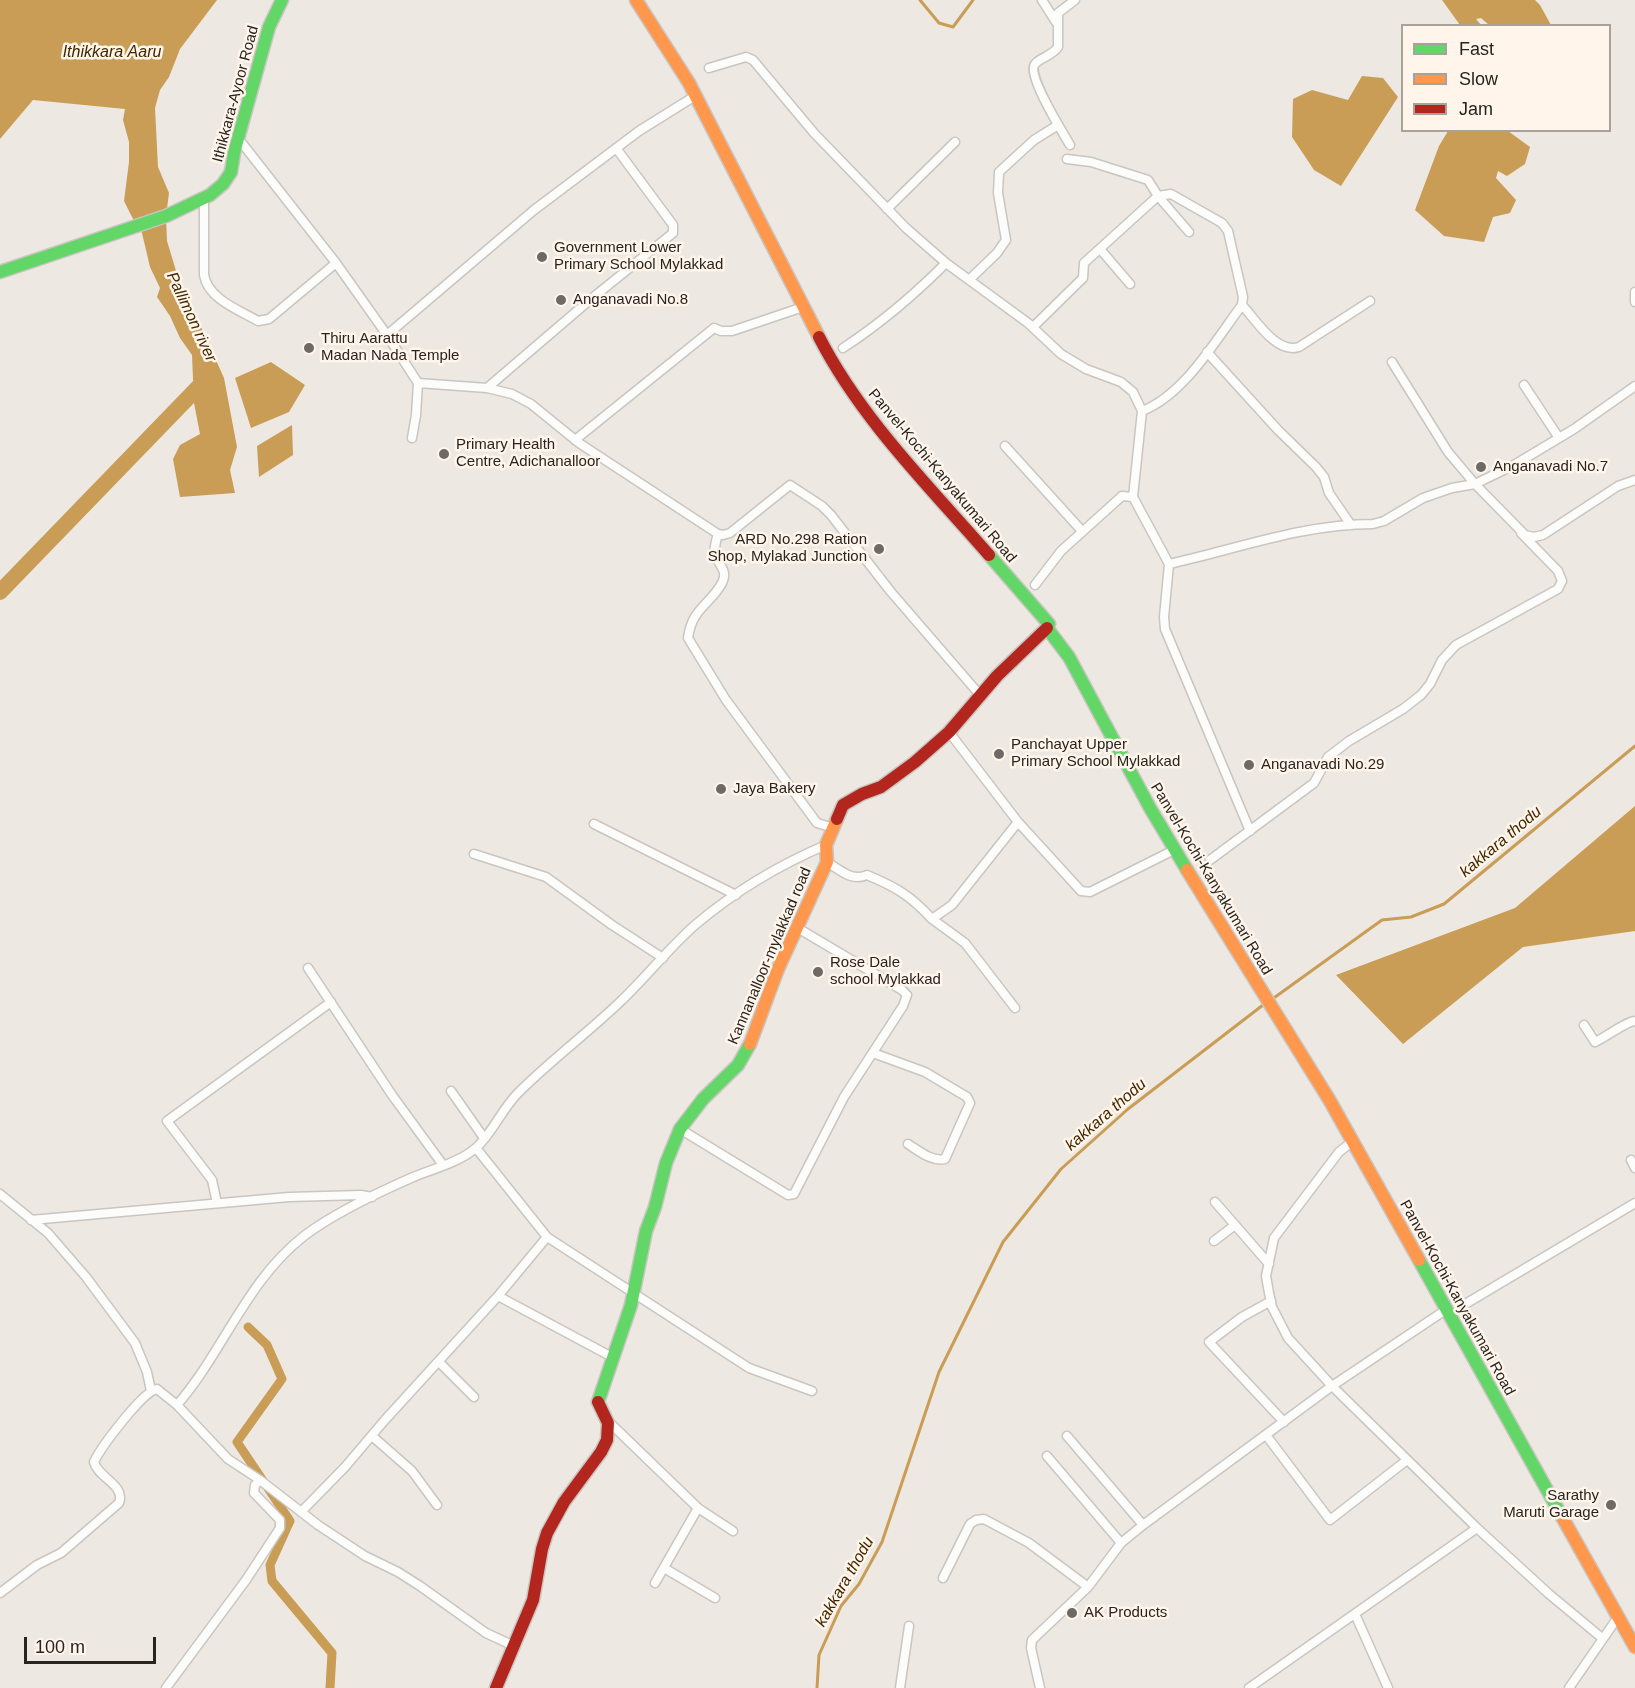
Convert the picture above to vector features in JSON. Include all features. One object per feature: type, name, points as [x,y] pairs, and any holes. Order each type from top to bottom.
[{"type":"main road","name":"Ithikkara-Ayoor Road","points":[[0,272],[166,216],[204,198],[223,184],[231,172],[238,138],[269,27],[282,0]]},
{"type":"main road","name":"Panvel-Kochi-Kanyakumari Road","points":[[636,0],[675,59],[826,353],[851,392],[880,429],[1048,624],[1047,628],[1069,657],[1150,808],[1353,1141],[1635,1647]]},
{"type":"main road","name":"Kannanalloor-mylakkad road","points":[[609,1422],[599,1407],[598,1401],[624,1326],[646,1231],[656,1207],[666,1163],[680,1129],[703,1100],[738,1065],[752,1043],[778,969],[827,862],[826,845],[843,805],[862,794],[881,787],[896,777],[949,732],[980,694],[1047,628]]},
{"type":"main road","points":[[496,1688],[538,1586],[542,1551],[547,1533],[565,1501],[602,1451],[607,1441],[609,1422]]},
{"type":"street","points":[[1042,0],[1056,22],[1059,40],[1058,47],[1048,57],[1033,65],[1033,76],[1071,145]]},
{"type":"street","points":[[1056,22],[1059,11],[1075,0]]},
{"type":"street","points":[[709,68],[746,57],[753,60],[814,133],[906,228],[946,263],[1033,327],[1061,354],[1086,369],[1125,384],[1133,392],[1142,411],[1133,497],[1169,564],[1164,617],[1166,629],[1250,831]]},
{"type":"street","points":[[387,334],[534,210],[639,130],[695,96]]},
{"type":"street","points":[[969,279],[997,253],[1006,240],[998,193],[999,172],[1034,140],[1058,125]]},
{"type":"street","points":[[238,138],[336,263],[387,334],[418,383],[412,438]]},
{"type":"street","points":[[887,209],[955,142]]},
{"type":"street","points":[[487,388],[673,233],[673,225],[616,148]]},
{"type":"street","points":[[1067,159],[1091,162],[1148,180],[1158,196],[1189,232]]},
{"type":"street","points":[[1033,327],[1083,278],[1084,262],[1158,196],[1171,194],[1222,223],[1227,228],[1243,297],[1242,305],[1178,387],[1158,404],[1142,411]]},
{"type":"street","points":[[204,198],[204,275],[207,286],[213,294],[258,321],[269,319],[336,263]]},
{"type":"street","points":[[1100,249],[1130,284]]},
{"type":"street","points":[[843,348],[877,326],[911,298],[946,263]]},
{"type":"street","points":[[1635,292],[1635,302]]},
{"type":"street","points":[[1242,305],[1279,344],[1293,349],[1370,301]]},
{"type":"street","points":[[575,440],[714,328],[721,331],[732,331],[803,307]]},
{"type":"street","points":[[1207,352],[1278,430],[1316,466],[1324,477],[1329,494],[1351,525]]},
{"type":"street","points":[[1210,860],[1314,783],[1328,757],[1349,741],[1404,709],[1421,695],[1430,684],[1442,660],[1456,645],[1558,589],[1562,580],[1558,571],[1475,484],[1448,452],[1392,362]]},
{"type":"street","points":[[418,383],[487,388],[510,393],[531,404],[575,440],[718,534],[730,533],[790,485],[822,506],[831,515],[891,592],[980,694]]},
{"type":"street","points":[[1524,385],[1559,438]]},
{"type":"street","points":[[1169,564],[1295,532],[1384,521],[1423,498],[1452,488],[1475,484],[1514,465],[1559,438],[1635,386]]},
{"type":"street","points":[[1005,446],[1082,531]]},
{"type":"street","points":[[1521,533],[1529,537],[1543,534],[1618,486],[1635,480]]},
{"type":"street","points":[[1035,585],[1061,551],[1119,497],[1126,495],[1133,497]]},
{"type":"street","points":[[718,534],[715,556],[724,568],[723,582],[698,612],[690,626],[688,638],[726,700],[817,823],[834,828]]},
{"type":"street","points":[[949,732],[1018,822],[1078,889],[1087,893],[1176,849]]},
{"type":"street","points":[[932,919],[952,904],[1018,822]]},
{"type":"street","points":[[594,824],[736,895]]},
{"type":"street","points":[[177,1405],[209,1363],[232,1323],[288,1249],[306,1234],[372,1197],[476,1148],[516,1095],[621,1000],[695,926],[736,895],[795,858],[826,845]]},
{"type":"street","points":[[474,854],[546,877],[612,925],[663,958]]},
{"type":"street","points":[[827,862],[852,877],[859,879],[867,875],[891,885],[914,899],[932,919],[965,943],[1015,1008]]},
{"type":"street","points":[[680,1129],[791,1196],[844,1097],[903,1006],[907,995],[902,990],[796,927]]},
{"type":"street","points":[[308,968],[392,1095],[443,1165]]},
{"type":"street","points":[[217,1203],[212,1180],[167,1121],[331,1002]]},
{"type":"street","points":[[1584,1025],[1595,1042],[1611,1035],[1629,1021],[1635,1021]]},
{"type":"street","points":[[873,1053],[926,1072],[967,1097],[970,1103],[945,1160],[938,1160],[908,1144]]},
{"type":"street","points":[[451,1091],[484,1138]]},
{"type":"street","points":[[1353,1141],[1339,1152],[1274,1238],[1266,1276],[1271,1301],[1288,1338],[1332,1386],[1477,1528],[1549,1594],[1602,1638]]},
{"type":"street","points":[[476,1148],[547,1237],[749,1368],[812,1391]]},
{"type":"street","points":[[0,1194],[60,1245],[131,1337],[147,1372],[151,1391]]},
{"type":"street","points":[[31,1220],[289,1197],[361,1195],[372,1197]]},
{"type":"street","points":[[1215,1202],[1269,1264]]},
{"type":"street","points":[[1467,1303],[1635,1203]]},
{"type":"street","points":[[1214,1241],[1235,1225]]},
{"type":"street","points":[[301,1512],[439,1362],[547,1237]]},
{"type":"street","points":[[498,1296],[612,1357]]},
{"type":"street","points":[[1271,1301],[1242,1317],[1209,1342],[1284,1422]]},
{"type":"street","points":[[1040,1688],[1031,1648],[1032,1640],[1088,1587],[1121,1543],[1332,1386],[1447,1309]]},
{"type":"street","points":[[439,1362],[474,1397]]},
{"type":"street","points":[[0,1593],[36,1565],[61,1553],[119,1503],[120,1491],[95,1468],[94,1462],[128,1415],[151,1391],[158,1389],[177,1405],[228,1458],[301,1512],[365,1556],[420,1586],[486,1633],[514,1646]]},
{"type":"street","points":[[609,1422],[698,1508],[733,1531]]},
{"type":"street","points":[[1266,1435],[1330,1520],[1407,1460]]},
{"type":"street","points":[[372,1436],[412,1471],[437,1505]]},
{"type":"street","points":[[1067,1436],[1143,1525]]},
{"type":"street","points":[[1047,1456],[1121,1543]]},
{"type":"street","points":[[166,1688],[246,1581],[280,1528],[277,1515],[254,1493],[255,1485],[260,1480]]},
{"type":"street","points":[[655,1583],[698,1508]]},
{"type":"street","points":[[943,1578],[970,1524],[984,1519],[1029,1543],[1088,1587]]},
{"type":"street","points":[[1249,1688],[1477,1528]]},
{"type":"street","points":[[664,1568],[715,1598]]},
{"type":"street","points":[[1355,1614],[1388,1688]]},
{"type":"street","points":[[1569,1688],[1618,1617]]},
{"type":"street","points":[[900,1688],[909,1626]]},
{"type":"water","name":"Ithikkara Aaru","points":[[0,0],[217,0],[180,49],[169,77],[160,90],[155,108],[158,167],[169,193],[166,216],[167,241],[177,274],[224,378],[237,447],[230,470],[235,493],[180,497],[173,459],[180,445],[200,434],[194,403],[192,355],[157,297],[160,288],[150,267],[142,233],[124,201],[129,162],[129,142],[123,120],[125,109],[33,100],[0,139]]},
{"type":"water","points":[[1442,0],[1535,0],[1550,24],[1488,24],[1481,18],[1476,19],[1480,24],[1459,24]]},
{"type":"water","points":[[1362,76],[1383,78],[1398,97],[1341,186],[1314,170],[1292,137],[1293,99],[1312,90],[1348,100]]},
{"type":"water","points":[[1447,132],[1509,132],[1530,147],[1525,164],[1507,176],[1498,171],[1496,178],[1516,200],[1510,213],[1493,217],[1484,242],[1444,236],[1415,210],[1439,146]]},
{"type":"water","points":[[271,362],[305,385],[289,412],[251,428],[235,378]]},
{"type":"water","points":[[292,425],[293,455],[259,477],[257,446]]},
{"type":"water","points":[[1635,806],[1635,931],[1523,947],[1403,1044],[1336,975],[1515,908]]},
{"type":"waterway","points":[[920,0],[939,23],[953,27],[973,0]]},
{"type":"waterway","name":"Pallimon river","points":[[0,592],[210,375]]},
{"type":"waterway","name":"kakkara thodu","points":[[1271,1000],[1382,920],[1411,917],[1444,904],[1635,746]]},
{"type":"waterway","name":"kakkara thodu","points":[[817,1688],[819,1655],[841,1606],[859,1584],[882,1542],[939,1372],[1003,1242],[1061,1169],[1128,1109],[1263,1005]]},
{"type":"waterway","points":[[248,1327],[267,1345],[282,1379],[237,1442],[290,1521],[270,1565],[272,1581],[332,1653],[330,1688]]},
{"type":"traffic: fast","points":[[0,272],[166,216],[210,195],[223,184],[231,172],[234,153],[269,27],[282,0]]},
{"type":"traffic: fast","points":[[989,555],[1049,624],[1047,628],[1069,657],[1150,808],[1187,870]]},
{"type":"traffic: fast","points":[[598,1402],[631,1305],[646,1231],[655,1207],[666,1163],[680,1129],[703,1099],[738,1065],[750,1044]]},
{"type":"traffic: fast","points":[[1419,1260],[1561,1515]]},
{"type":"traffic: slow","points":[[636,0],[689,83],[819,337]]},
{"type":"traffic: slow","points":[[750,1044],[778,969],[827,862],[826,845],[837,819]]},
{"type":"traffic: slow","points":[[1187,870],[1330,1101],[1419,1260]]},
{"type":"traffic: slow","points":[[1561,1515],[1635,1647]]},
{"type":"traffic: jam","points":[[819,337],[836,367],[875,424],[989,555]]},
{"type":"traffic: jam","points":[[837,819],[843,805],[862,794],[881,787],[915,762],[949,732],[997,676],[1047,628]]},
{"type":"traffic: jam","points":[[496,1688],[533,1600],[547,1533],[564,1502],[601,1452],[607,1440],[608,1423],[598,1402]]},
{"type":"place","name":"Government Lower Primary School Mylakkad","points":[[542,257]]},
{"type":"place","name":"Anganavadi No.8","points":[[561,300]]},
{"type":"place","name":"Thiru Aarattu Madan Nada Temple","points":[[309,348]]},
{"type":"place","name":"Primary Health Centre, Adichanalloor","points":[[444,454]]},
{"type":"place","name":"Anganavadi No.7","points":[[1481,467]]},
{"type":"place","name":"ARD No.298 Ration Shop, Mylakad Junction","points":[[879,549]]},
{"type":"place","name":"Panchayat Upper Primary School Mylakkad","points":[[999,754]]},
{"type":"place","name":"Anganavadi No.29","points":[[1249,765]]},
{"type":"place","name":"Jaya Bakery","points":[[721,789]]},
{"type":"place","name":"Rose Dale school Mylakkad","points":[[818,972]]},
{"type":"place","name":"Sarathy Maruti Garage","points":[[1611,1505]]},
{"type":"place","name":"AK Products","points":[[1072,1613]]}]
